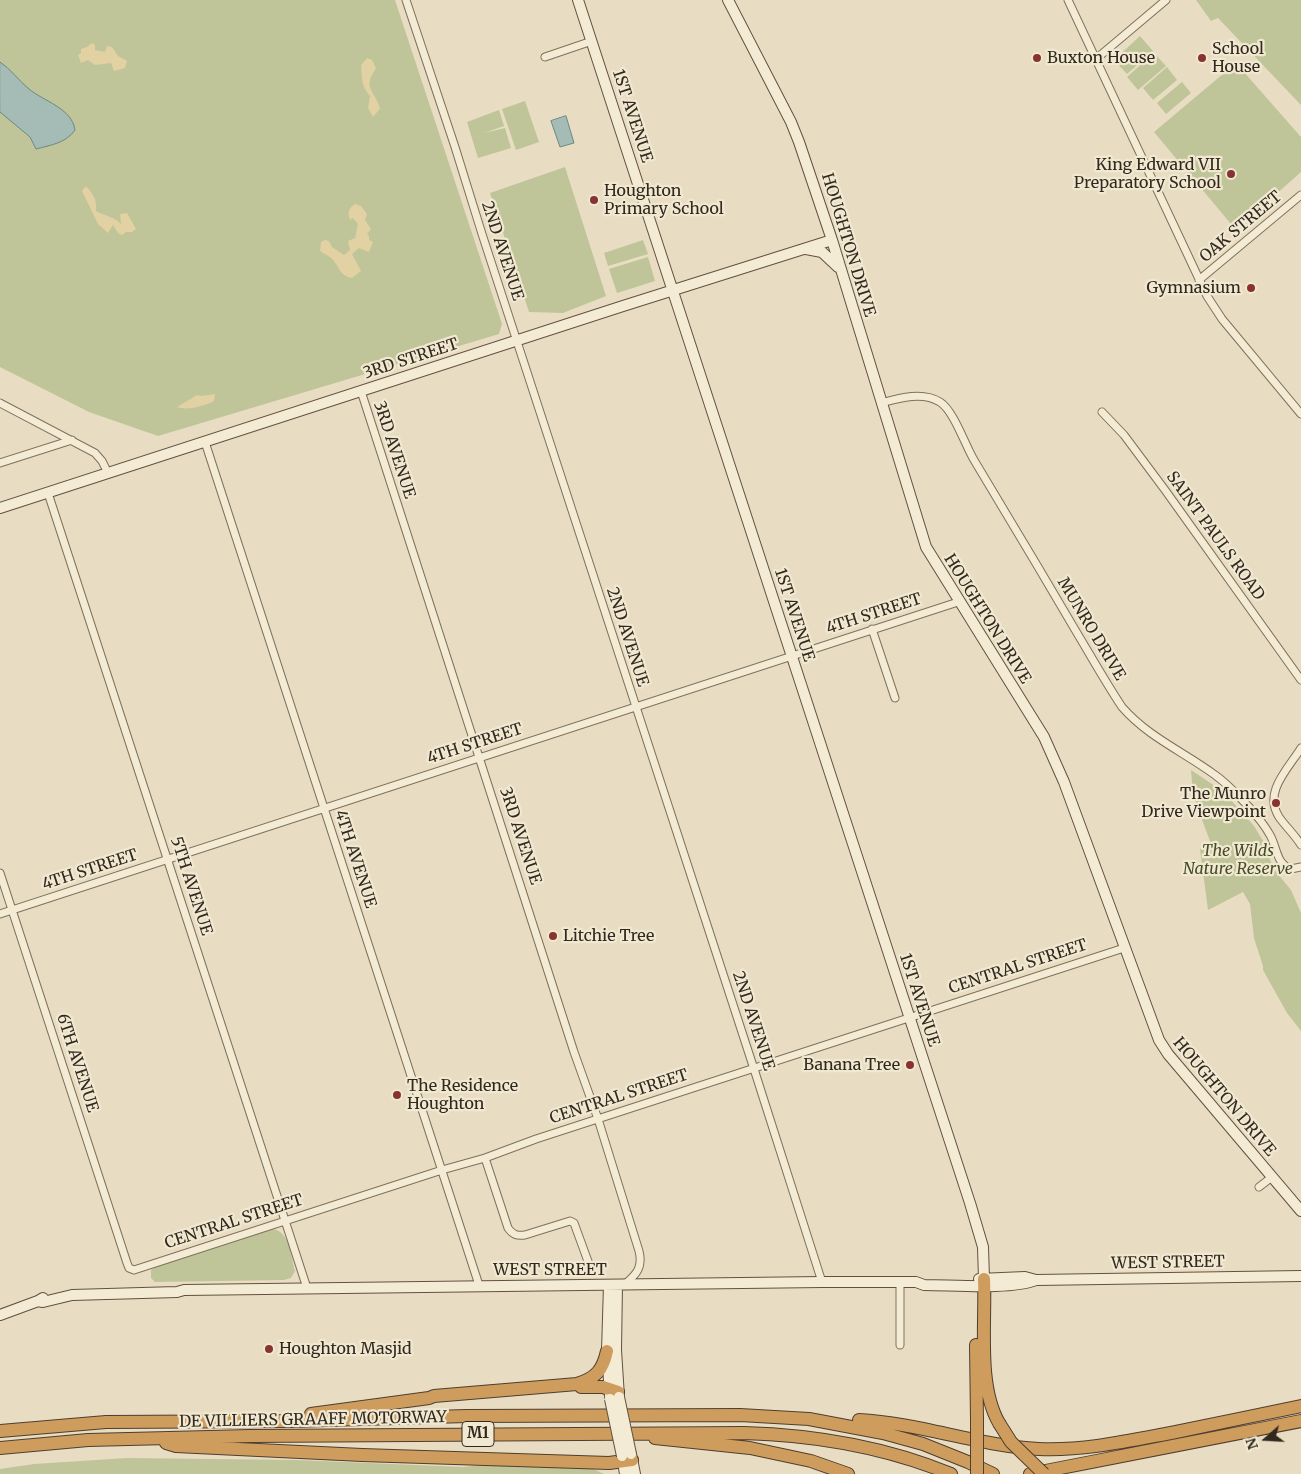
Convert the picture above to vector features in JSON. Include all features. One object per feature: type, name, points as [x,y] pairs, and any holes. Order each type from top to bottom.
[{"type":"highway","points":[[977,1474],[980,1282]]},
{"type":"highway","points":[[980,1282],[987,1389],[994,1416],[1011,1442],[1044,1474]]},
{"type":"highway","points":[[429,1398],[478,1391],[577,1384],[598,1374],[602,1368],[607,1351]]},
{"type":"highway","points":[[292,1421],[304,1416],[336,1410],[429,1398],[591,1386],[614,1394]]},
{"type":"highway","points":[[832,1423],[844,1420],[866,1420],[1006,1446],[1066,1449],[1154,1436],[1301,1406]]},
{"type":"highway","name":"M1","points":[[0,1431],[106,1422],[292,1421],[467,1416],[689,1414],[783,1417],[832,1423],[883,1433],[922,1444],[993,1474]]},
{"type":"highway","points":[[1030,1474],[1301,1421]]},
{"type":"highway","points":[[645,1433],[654,1438],[670,1441],[721,1444],[769,1451],[811,1461],[848,1474]]},
{"type":"highway","name":"DE VILLIERS GRAAFF MOTORWAY","points":[[0,1448],[88,1440],[156,1438],[753,1433],[820,1438],[883,1450],[951,1474]]},
{"type":"highway","points":[[156,1438],[176,1446],[609,1464],[626,1461]]},
{"type":"highway","points":[[578,1462],[610,1474]]},
{"type":"main road","name":"1ST AVENUE","points":[[578,0],[970,1203],[980,1240],[977,1247],[980,1282]]},
{"type":"main road","name":"HOUGHTON DRIVE","points":[[728,0],[794,129],[832,240],[926,548],[1046,742],[1064,782],[1154,1030],[1161,1044],[1301,1211]]},
{"type":"main road","name":"3RD STREET","points":[[0,508],[832,240]]},
{"type":"main road","points":[[800,249],[822,252],[831,258],[840,269]]},
{"type":"main road","name":"WEST STREET","points":[[0,1314],[58,1292],[177,1286],[184,1290],[822,1282],[916,1282],[924,1285],[1025,1277],[1036,1280],[1301,1276]]},
{"type":"main road","points":[[617,1285],[607,1351],[626,1461],[635,1474]]},
{"type":"main road","points":[[614,1394],[617,1285]]},
{"type":"street","name":"2ND AVENUE","points":[[406,0],[822,1282]]},
{"type":"street","points":[[1068,0],[1207,296],[1222,319],[1301,414]]},
{"type":"street","points":[[1096,59],[1166,0]]},
{"type":"street","points":[[545,57],[592,42]]},
{"type":"street","name":"OAK STREET","points":[[1199,280],[1301,195]]},
{"type":"street","name":"3RD AVENUE","points":[[361,391],[574,1052],[598,1119],[640,1256],[641,1264],[639,1270],[617,1285]]},
{"type":"street","name":"MUNRO DRIVE","points":[[881,404],[902,398],[919,396],[933,399],[943,404],[952,416],[970,453],[1025,547],[1122,707],[1130,717],[1150,734],[1214,774],[1227,785],[1263,823],[1272,838],[1283,864],[1291,869],[1301,866]]},
{"type":"street","points":[[0,403],[72,440],[98,456],[108,473]]},
{"type":"street","name":"SAINT PAULS ROAD","points":[[1102,412],[1124,435],[1160,483],[1301,680]]},
{"type":"street","points":[[0,463],[72,440]]},
{"type":"street","name":"4TH AVENUE","points":[[205,442],[479,1285]]},
{"type":"street","name":"5TH AVENUE","points":[[48,493],[307,1288]]},
{"type":"street","name":"4TH STREET","points":[[0,914],[480,756],[958,602]]},
{"type":"street","points":[[872,629],[896,698]]},
{"type":"street","points":[[1301,748],[1276,786],[1273,798],[1278,815],[1301,845]]},
{"type":"street","name":"6TH AVENUE","points":[[0,873],[127,1263]]},
{"type":"street","name":"CENTRAL STREET","points":[[127,1263],[131,1269],[137,1270],[1124,948]]},
{"type":"street","points":[[485,1158],[511,1233],[517,1236],[525,1235],[570,1221],[574,1223],[589,1264]]},
{"type":"street","points":[[1259,1187],[1272,1177]]},
{"type":"street","points":[[900,1282],[900,1345]]},
{"type":"green space","points":[[0,0],[395,0],[502,324],[499,334],[158,436],[89,412],[0,367]]},
{"type":"green space","points":[[1196,0],[1301,0],[1301,105],[1218,18],[1211,21]]},
{"type":"green space","points":[[1140,36],[1153,51],[1127,74],[1114,60]]},
{"type":"green space","points":[[1154,53],[1166,66],[1138,90],[1127,77]]},
{"type":"green space","points":[[1236,63],[1301,137],[1301,172],[1236,230],[1154,132]]},
{"type":"green space","points":[[1167,67],[1177,80],[1153,100],[1143,88]]},
{"type":"green space","points":[[1182,82],[1191,93],[1166,114],[1157,103]]},
{"type":"green space","points":[[525,101],[539,142],[516,150],[502,109]]},
{"type":"green space","points":[[499,110],[504,126],[484,133],[505,128],[511,148],[478,158],[467,122]]},
{"type":"green space","points":[[565,167],[606,296],[563,313],[529,312],[490,193]]},
{"type":"green space","points":[[643,240],[648,254],[608,266],[604,253]]},
{"type":"green space","points":[[648,257],[655,281],[617,293],[609,269]]},
{"type":"green space","name":"The Wilds Nature Reserve","points":[[1191,770],[1231,800],[1254,826],[1265,844],[1273,868],[1291,890],[1301,913],[1301,1031],[1287,1013],[1263,970],[1254,938],[1250,904],[1243,892],[1208,910],[1200,849],[1211,844],[1193,795]]},
{"type":"green space","points":[[273,1229],[283,1235],[289,1246],[295,1271],[291,1278],[284,1280],[155,1282],[151,1278],[151,1270],[155,1267]]},
{"type":"green space","points":[[127,1458],[297,1460],[463,1467],[503,1463],[589,1467],[604,1474],[0,1474],[0,1469],[34,1464]]},
{"type":"sand","points":[[92,43],[95,45],[95,50],[105,52],[107,46],[112,47],[118,56],[127,61],[125,68],[114,71],[111,63],[95,65],[88,60],[81,63],[78,55],[81,53],[81,49]]},
{"type":"sand","points":[[367,58],[372,60],[376,68],[371,77],[370,87],[380,109],[373,117],[368,108],[370,96],[363,85],[362,78],[361,65]]},
{"type":"sand","points":[[86,186],[94,198],[96,211],[121,224],[120,214],[127,213],[136,229],[122,235],[118,233],[113,225],[108,233],[98,224],[82,191]]},
{"type":"sand","points":[[355,204],[361,206],[367,214],[365,220],[371,229],[367,234],[369,240],[373,242],[369,252],[359,248],[352,254],[361,271],[352,278],[344,275],[331,258],[320,251],[321,242],[325,240],[329,241],[332,247],[344,255],[350,250],[348,241],[355,238],[358,224],[353,218],[350,220],[349,217],[350,209]]},
{"type":"sand","points":[[215,394],[214,401],[206,405],[191,408],[177,407],[197,395]]},
{"type":"water","points":[[0,62],[29,89],[69,116],[75,130],[67,138],[58,143],[36,149],[30,137],[0,112]]},
{"type":"water","points":[[566,116],[574,143],[560,147],[551,121]]},
{"type":"place","name":"Buxton House","points":[[1037,58]]},
{"type":"place","name":"School House","points":[[1202,58]]},
{"type":"place","name":"King Edward VII Preparatory School","points":[[1231,174]]},
{"type":"place","name":"Houghton Primary School","points":[[594,200]]},
{"type":"place","name":"Gymnasium","points":[[1251,288]]},
{"type":"place","name":"The Munro Drive Viewpoint","points":[[1276,803]]},
{"type":"place","name":"Litchie Tree","points":[[553,936]]},
{"type":"place","name":"Banana Tree","points":[[910,1065]]},
{"type":"place","name":"The Residence Houghton","points":[[397,1095]]},
{"type":"place","name":"Houghton Masjid","points":[[269,1349]]}]
